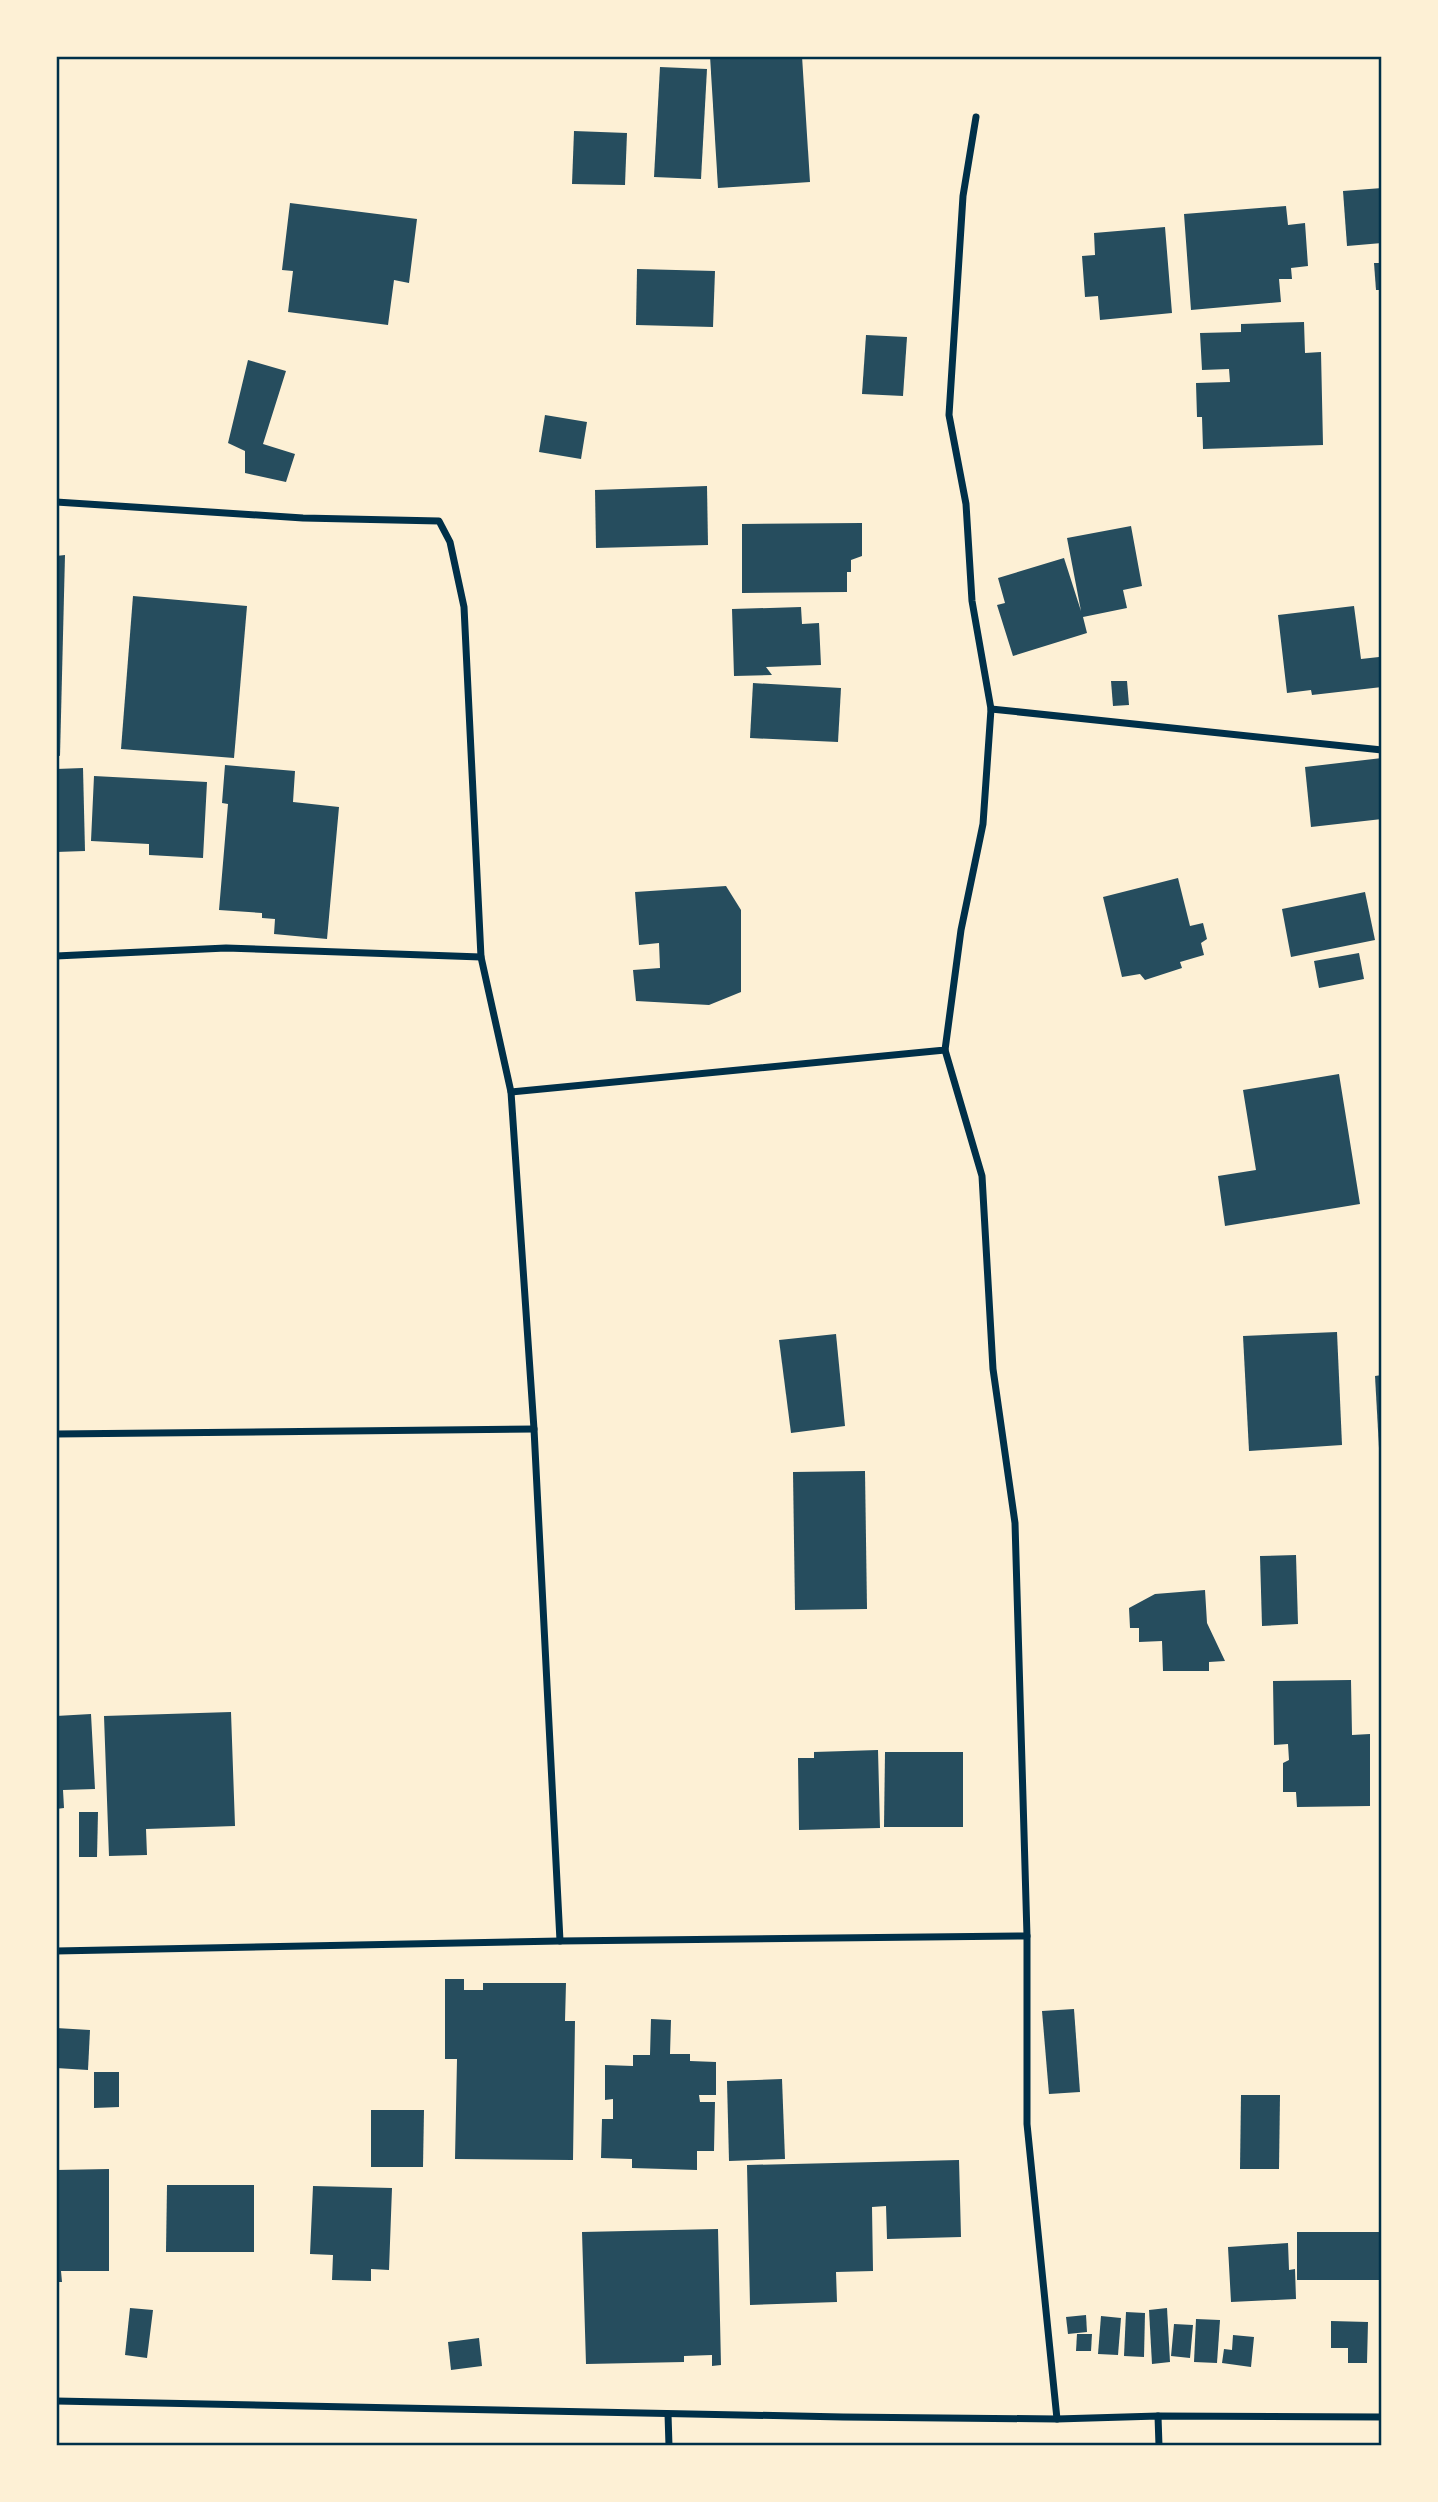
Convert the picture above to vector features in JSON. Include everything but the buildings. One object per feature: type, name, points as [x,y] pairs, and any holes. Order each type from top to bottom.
[{"type":"street","points":[[976,117],[962,196],[949,415],[966,503],[972,601],[991,709],[983,824],[961,930],[945,1050],[982,1176],[993,1369],[1015,1523],[1027,1936],[1027,2124],[1057,2419]]},
{"type":"street","points":[[56,502],[303,518],[439,521],[450,542],[464,607],[481,957],[511,1092],[534,1429],[560,1941]]},
{"type":"street","points":[[991,709],[1382,750]]},
{"type":"street","points":[[56,956],[226,948],[481,957]]},
{"type":"street","points":[[511,1092],[945,1050]]},
{"type":"street","points":[[56,1434],[534,1429]]},
{"type":"street","points":[[56,1951],[560,1941],[1027,1936]]},
{"type":"street","points":[[56,2402],[1057,2419],[1158,2416],[1382,2417]]},
{"type":"street","points":[[668,2414],[669,2446]]},
{"type":"street","points":[[1158,2416],[1159,2446]]}]
